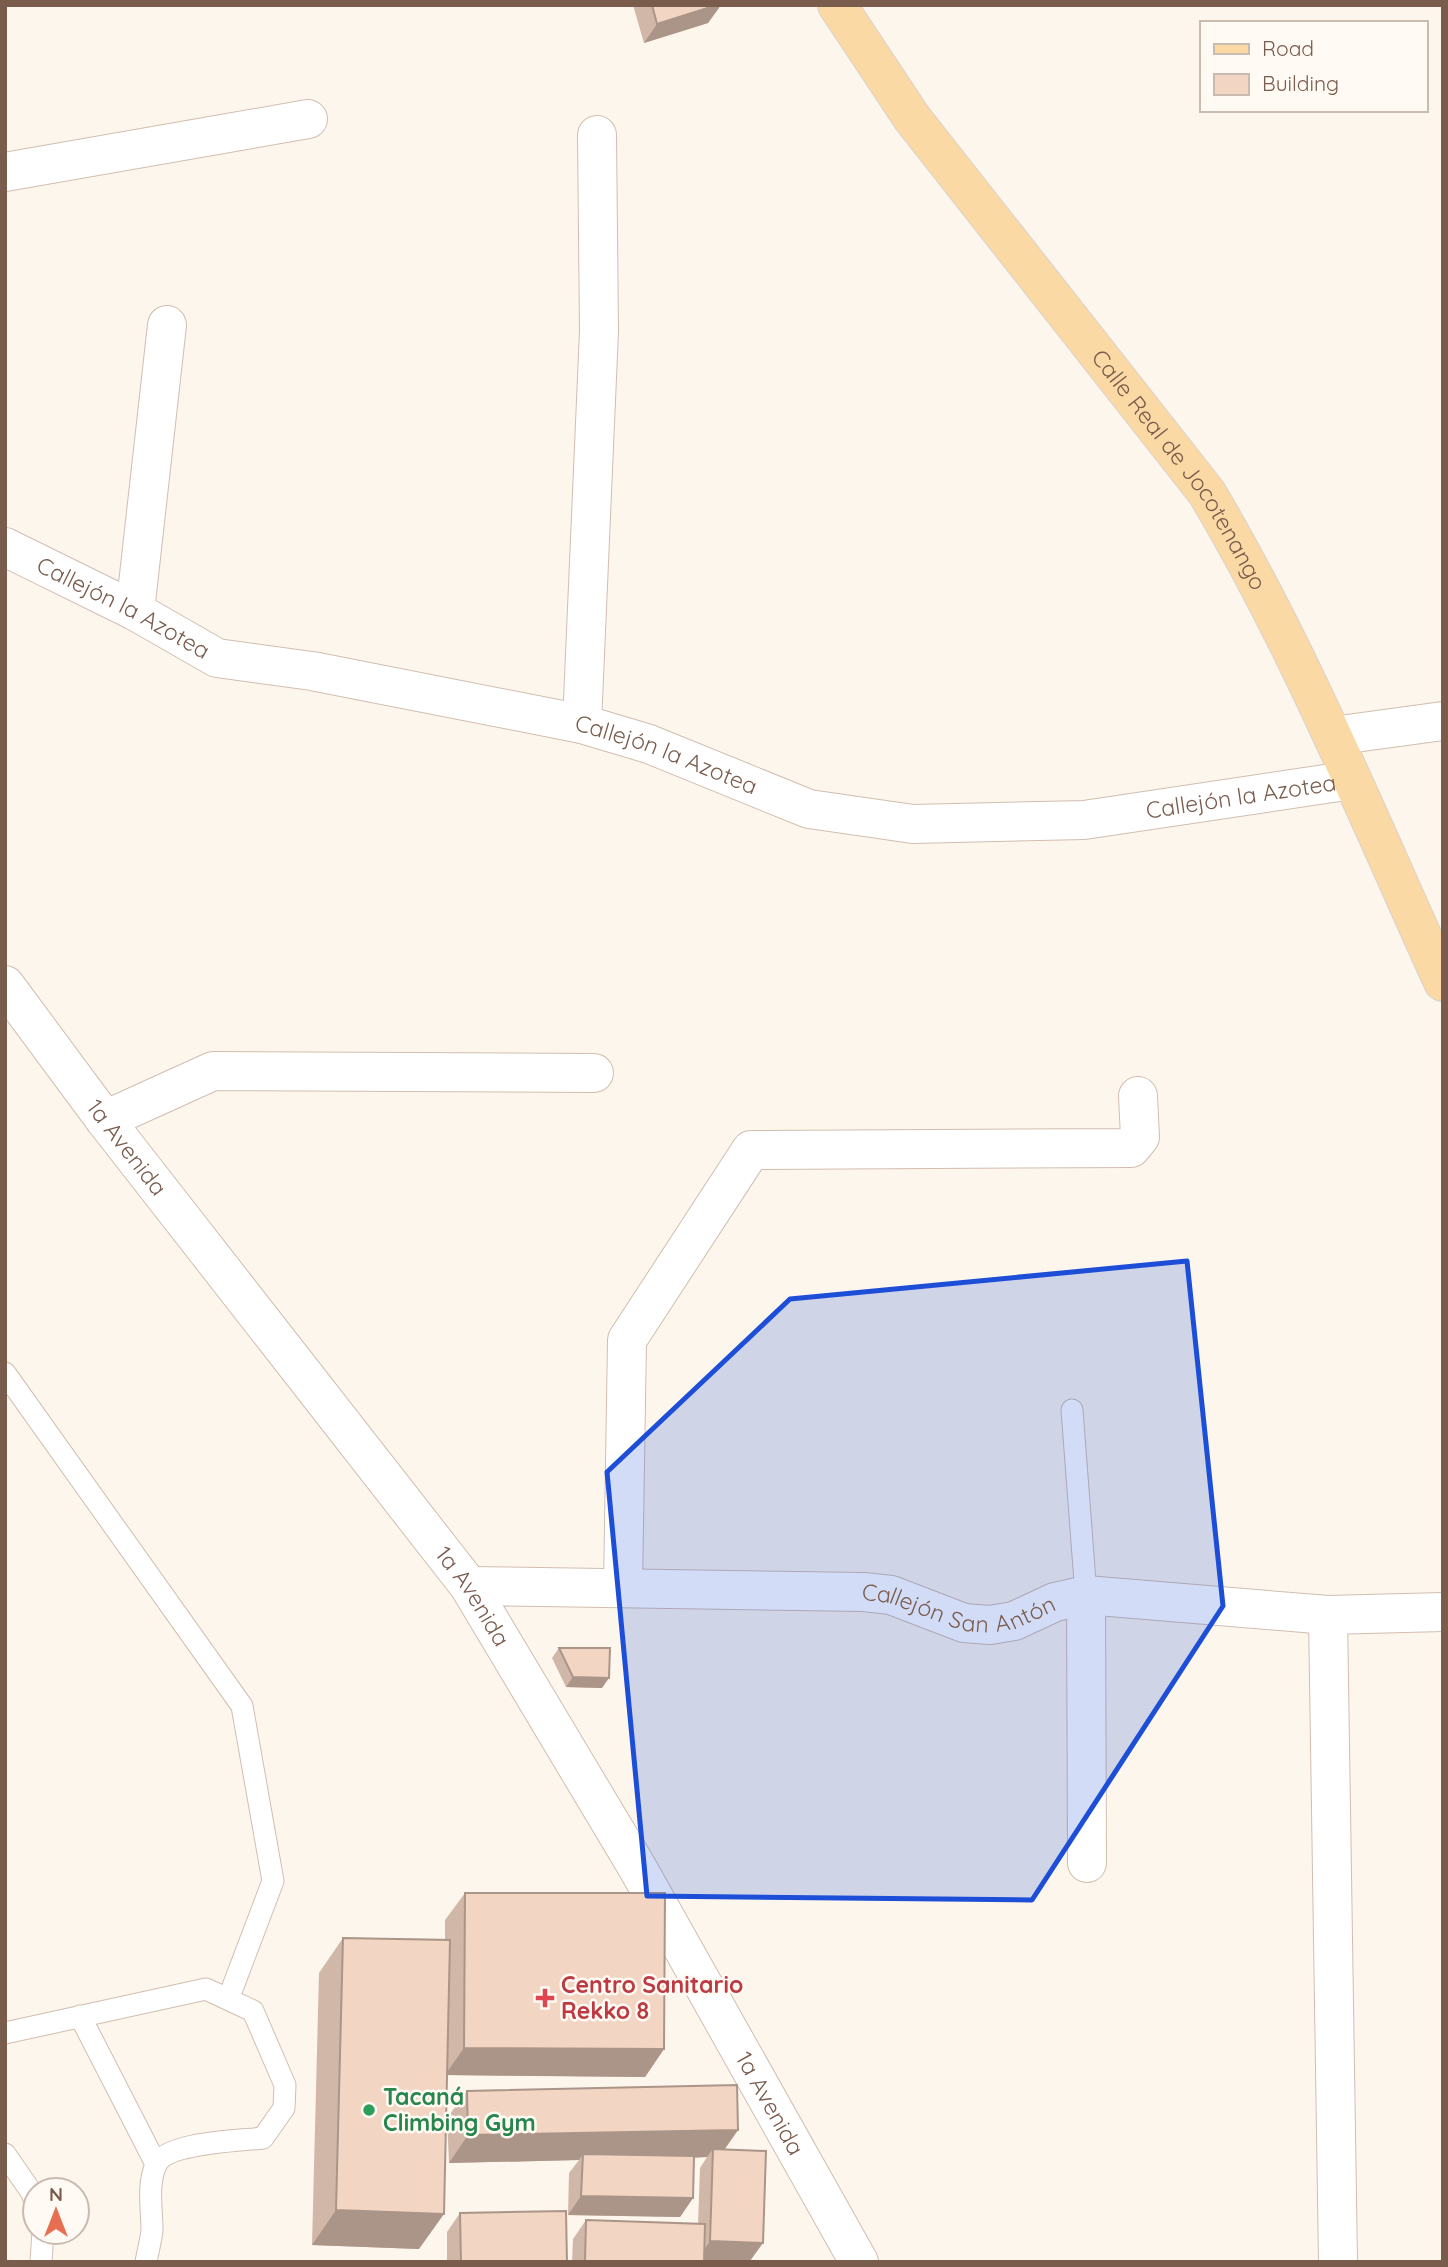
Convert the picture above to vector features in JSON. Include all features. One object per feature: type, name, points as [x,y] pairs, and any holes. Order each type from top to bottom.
[{"type":"main road","name":"Calle Real de Jocotenango","points":[[837,5],[912,118],[1207,493],[1242,552],[1333,736],[1443,982]]},
{"type":"street","points":[[5,172],[308,119]]},
{"type":"street","points":[[582,724],[599,331],[597,135]]},
{"type":"street","points":[[135,611],[167,325]]},
{"type":"street","name":"Callejón la Azotea","points":[[5,547],[135,611],[217,658],[312,671],[582,724],[649,744],[809,809],[914,824],[1084,820],[1352,780]]},
{"type":"street","points":[[1333,736],[1443,721]]},
{"type":"street","name":"1a Avenida","points":[[5,985],[105,1120],[469,1586],[638,1867],[859,2262]]},
{"type":"street","points":[[105,1120],[213,1071],[594,1073]]},
{"type":"street","points":[[622,1588],[627,1340],[751,1150],[1132,1148],[1140,1137],[1138,1096]]},
{"type":"street","name":"Callejón San Antón","points":[[469,1586],[864,1592],[891,1595],[964,1623],[990,1625],[1014,1621],[1055,1602],[1086,1595],[1328,1615],[1443,1612]]},
{"type":"street","points":[[1086,1595],[1087,1863]]},
{"type":"street","points":[[1328,1615],[1338,2262]]},
{"type":"lane","points":[[5,1373],[242,1706],[273,1881],[229,1997]]},
{"type":"lane","points":[[1072,1410],[1086,1595]]},
{"type":"lane","points":[[5,2033],[206,1989],[229,1997],[253,2011],[285,2085],[284,2108],[263,2138],[182,2148],[167,2154],[156,2164]]},
{"type":"lane","points":[[80,2016],[156,2164],[152,2187],[152,2233],[146,2262]]},
{"type":"lane","points":[[9,2166],[21,2183]]},
{"type":"highlighted area","points":[[1187,1261],[1223,1606],[1032,1900],[647,1896],[607,1472],[790,1299]]},
{"type":"building","points":[[652,5],[717,5],[657,24]]},
{"type":"building","points":[[559,1648],[610,1648],[609,1678],[573,1677]]},
{"type":"building","name":"Centro Sanitario Rekko 8","points":[[465,1893],[665,1893],[664,2049],[464,2048]]},
{"type":"building","name":"Tacaná Climbing Gym","points":[[343,1938],[450,1940],[444,2214],[336,2210]]},
{"type":"building","points":[[737,2085],[738,2130],[468,2135],[467,2091]]},
{"type":"building","points":[[713,2149],[766,2151],[763,2243],[710,2241]]},
{"type":"building","points":[[583,2154],[694,2156],[693,2198],[581,2196]]},
{"type":"building","points":[[566,2211],[567,2262],[461,2262],[460,2213]]},
{"type":"building","points":[[586,2220],[705,2224],[704,2262],[585,2262]]},
{"type":"place","name":"Centro Sanitario Rekko 8","points":[[545,1998]]},
{"type":"place","name":"Tacaná Climbing Gym","points":[[369,2110]]}]
